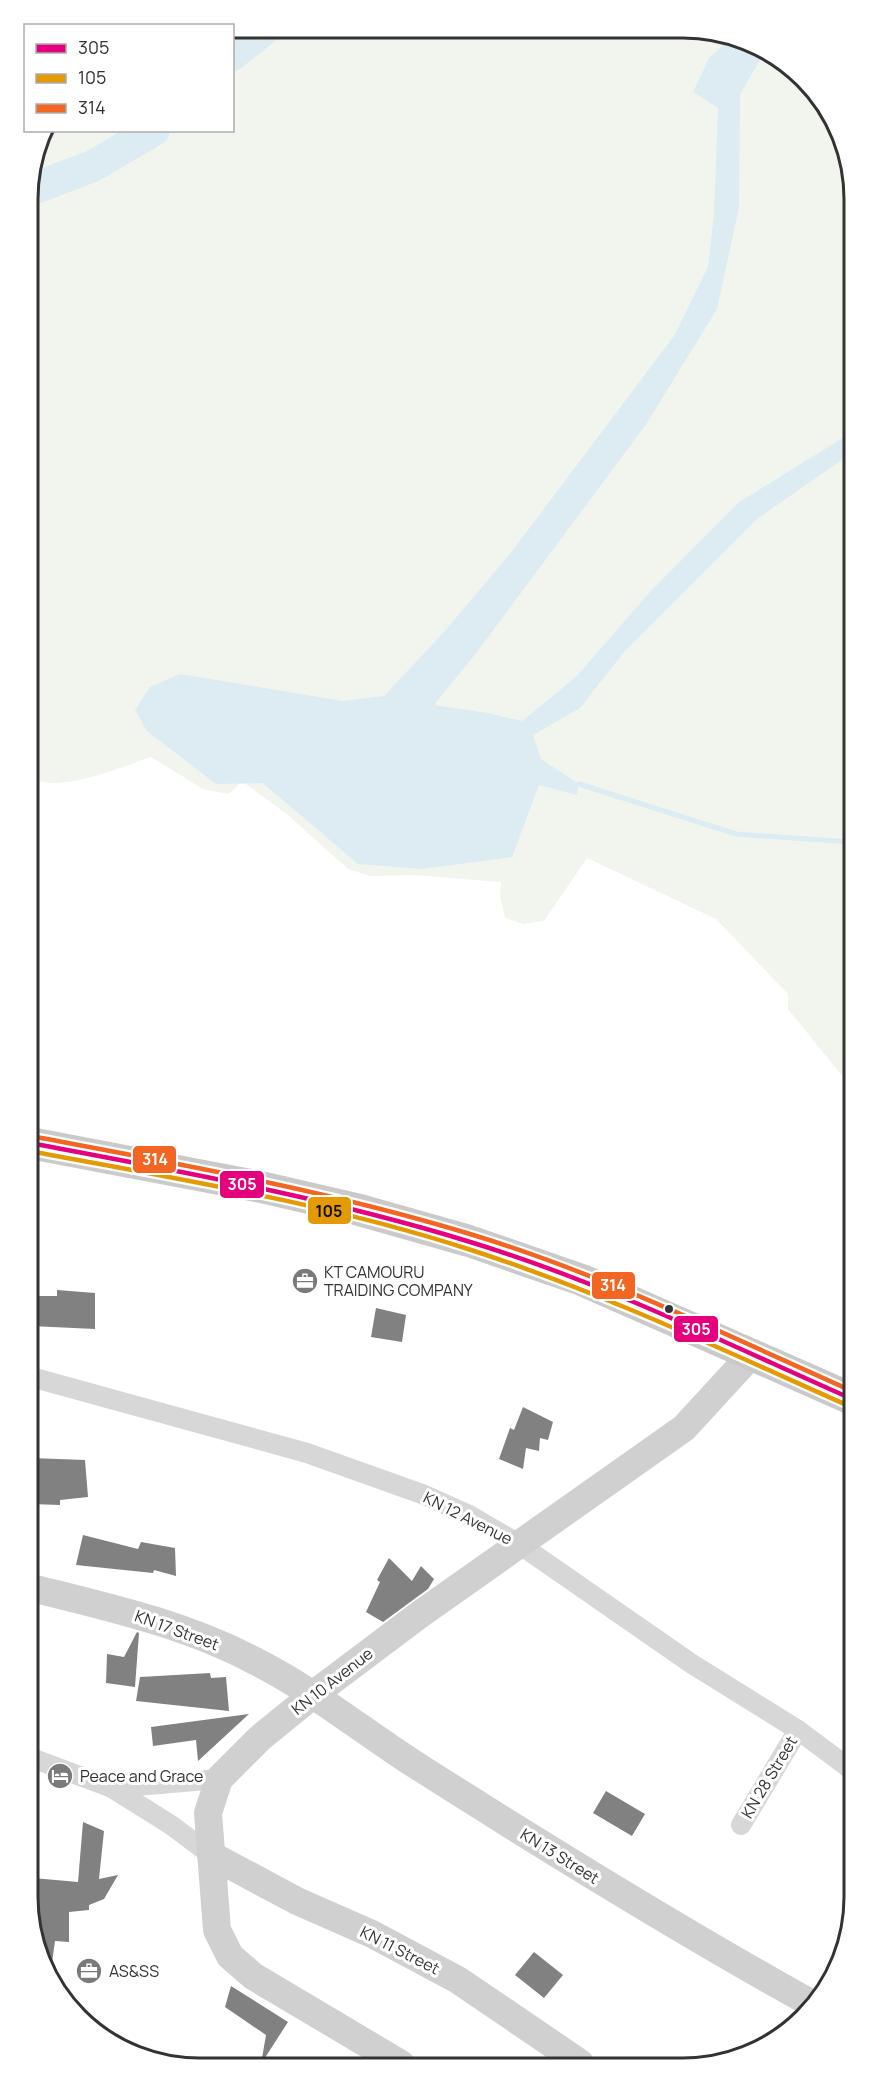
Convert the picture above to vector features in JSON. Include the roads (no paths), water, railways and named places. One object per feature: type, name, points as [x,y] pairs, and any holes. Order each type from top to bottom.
[{"type":"main road","points":[[38,1145],[261,1187],[356,1209],[469,1241],[582,1280],[843,1395]]},
{"type":"street","name":"KN 10 Avenue","points":[[391,2058],[253,1976],[230,1956],[217,1930],[208,1813],[219,1779],[260,1738],[314,1694],[519,1544],[684,1428],[752,1354]]},
{"type":"street","name":"KN 12 Avenue","points":[[38,1379],[307,1453],[422,1494],[469,1515],[519,1544],[692,1664],[798,1730],[843,1764]]},
{"type":"street","name":"KN 17 Street","points":[[38,1590],[154,1619],[192,1633],[255,1660],[314,1694]]},
{"type":"street","name":"KN 13 Street","points":[[314,1694],[394,1751],[552,1851],[805,2000]]},
{"type":"street","name":"KN 28 Street","points":[[741,1825],[798,1730]]},
{"type":"street","points":[[38,1760],[112,1788],[171,1825],[211,1855]]},
{"type":"street","points":[[112,1788],[219,1779]]},
{"type":"street","name":"KN 11 Street","points":[[211,1855],[297,1901],[372,1934],[458,1980],[573,2058]]},
{"type":"waterway","points":[[234,53],[253,38]]},
{"type":"waterway","points":[[38,187],[93,166],[151,132]]},
{"type":"waterway","points":[[579,784],[736,834],[844,842]]},
{"type":"place","name":"KT CAMOURU TRAIDING COMPANY","points":[[305,1281]]},
{"type":"place","name":"Peace and Grace","points":[[60,1776]]},
{"type":"place","name":"AS&SS","points":[[89,1971]]}]
